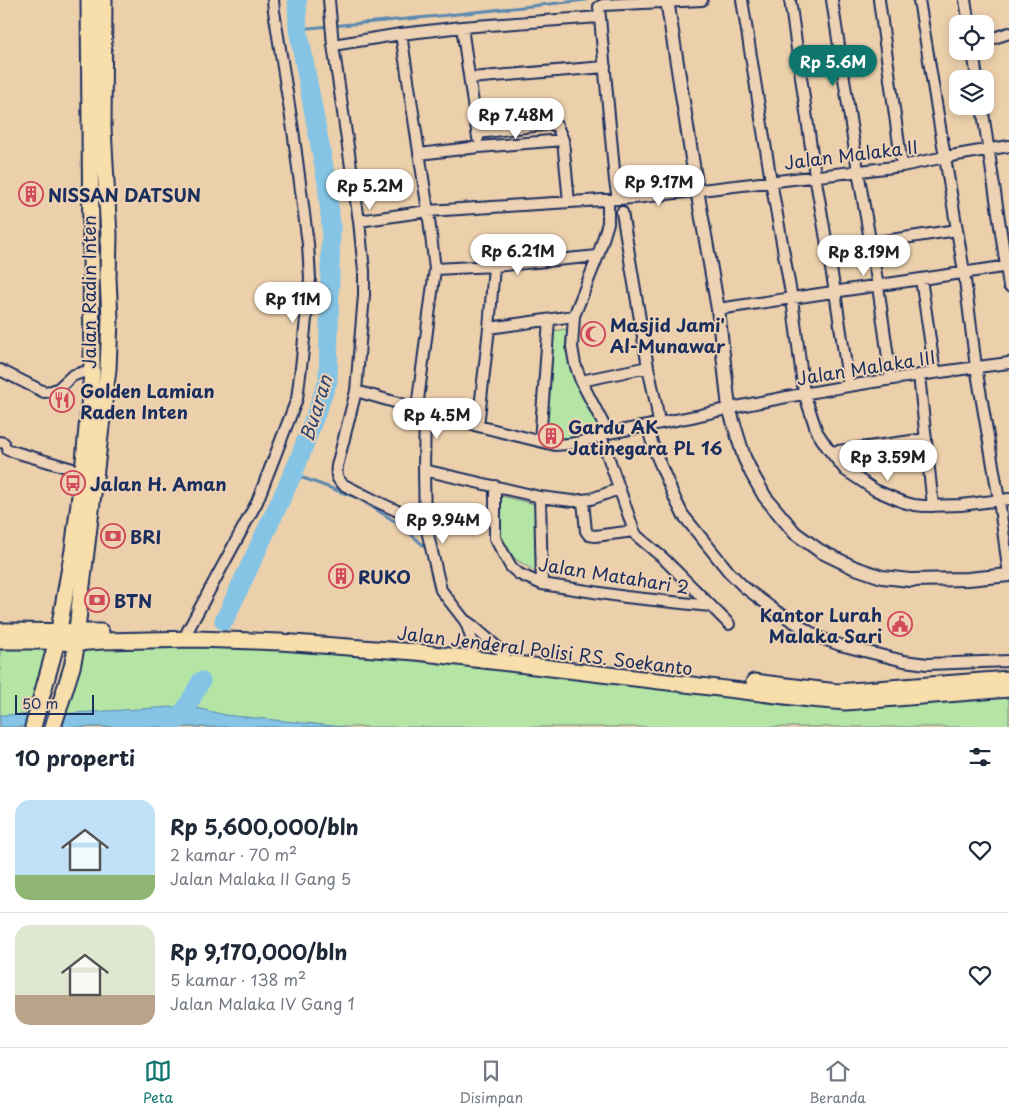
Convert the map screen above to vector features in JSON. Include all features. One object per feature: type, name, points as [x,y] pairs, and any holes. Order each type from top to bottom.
[{"type":"main road","name":"Jalan Radin Inten","points":[[33,727],[58,636],[74,544],[92,373],[89,0]]},
{"type":"main road","name":"Jalan Radin Inten","points":[[53,727],[72,667],[77,637],[78,610],[108,369],[110,319],[108,278],[109,236],[102,128],[104,0]]},
{"type":"main road","points":[[0,631],[77,637]]},
{"type":"main road","name":"Jalan Jenderal Polisi RS. Soekanto","points":[[77,637],[194,634],[368,640],[438,647],[472,646],[505,654],[837,692],[1009,679]]},
{"type":"main road","name":"Jalan Jenderal Polisi RS. Soekanto","points":[[77,637],[102,641],[194,634]]},
{"type":"main road","points":[[0,641],[31,640],[58,636]]},
{"type":"main road","name":"Jalan Jenderal Polisi RS. Soekanto","points":[[255,636],[280,642],[416,652],[838,702],[1009,689]]},
{"type":"main road","points":[[31,640],[49,652],[52,658]]},
{"type":"main road","points":[[73,660],[84,650],[102,641]]},
{"type":"street","points":[[194,634],[257,502],[297,399],[302,359],[310,278],[308,244],[273,0]]},
{"type":"street","points":[[329,0],[332,44],[359,221],[364,271],[364,295],[356,391],[337,466],[337,478],[339,482],[346,486],[425,522]]},
{"type":"street","points":[[702,0],[601,5],[599,7],[615,181],[608,223],[598,256],[574,316],[572,347],[581,381],[605,435],[619,489],[634,531],[728,624]]},
{"type":"street","points":[[742,0],[792,299],[804,393],[817,432],[845,470],[875,490],[903,502],[914,505],[934,506],[1004,499]]},
{"type":"street","points":[[790,0],[815,176],[849,386]]},
{"type":"street","points":[[832,0],[878,286],[890,379]]},
{"type":"street","points":[[879,0],[902,166]]},
{"type":"street","points":[[667,1],[718,309],[729,408],[744,457],[765,497],[795,533],[820,551],[860,570],[898,580],[968,579],[1009,575],[1004,499],[976,367],[964,272],[919,0]]},
{"type":"street","points":[[964,0],[967,15]]},
{"type":"street","points":[[332,44],[462,27],[600,16]]},
{"type":"street","points":[[462,27],[479,147]]},
{"type":"street","points":[[994,38],[1009,33]]},
{"type":"street","points":[[401,34],[435,269],[421,409],[425,522],[442,590],[465,620],[472,646],[492,643]]},
{"type":"street","points":[[470,78],[605,67]]},
{"type":"street","points":[[983,115],[1008,266],[1009,286]]},
{"type":"street","points":[[478,133],[549,124],[557,126],[562,140],[569,202]]},
{"type":"street","points":[[419,154],[562,140]]},
{"type":"street","name":"Jalan Malaka II","points":[[359,221],[428,211],[613,199],[697,190],[902,166],[1009,146]]},
{"type":"street","points":[[622,212],[648,366],[660,423]]},
{"type":"street","points":[[871,243],[957,230]]},
{"type":"street","points":[[435,269],[494,266],[598,256]]},
{"type":"street","points":[[478,426],[494,266]]},
{"type":"street","points":[[718,309],[1008,266]]},
{"type":"street","points":[[921,279],[934,373]]},
{"type":"street","points":[[489,328],[574,316]]},
{"type":"street","points":[[540,441],[549,320]]},
{"type":"street","name":"Jalan Malaka III","points":[[356,391],[478,426],[555,445],[565,445],[804,393],[1009,363]]},
{"type":"street","points":[[581,381],[648,366]]},
{"type":"street","points":[[0,370],[44,392],[59,388],[77,374],[84,372],[92,373]]},
{"type":"street","points":[[918,375],[934,506]]},
{"type":"street","points":[[648,426],[655,452],[683,515],[734,577],[776,611],[818,637],[840,645],[904,661],[927,664],[1009,661]]},
{"type":"street","points":[[831,452],[926,439]]},
{"type":"street","points":[[4,445],[83,472]]},
{"type":"street","points":[[424,470],[540,496],[572,501],[591,499],[619,489]]},
{"type":"street","name":"Jalan Matahari 2","points":[[495,486],[494,534],[496,542],[514,571],[518,574],[542,584],[710,606]]},
{"type":"street","points":[[540,496],[542,584]]},
{"type":"street","points":[[582,501],[586,531],[589,535],[595,536],[634,531]]},
{"type":"street","points":[[465,620],[505,654]]},
{"type":"green space","points":[[567,329],[565,350],[602,432],[555,442],[544,438],[552,331]]},
{"type":"green space","points":[[501,496],[535,504],[538,573],[515,559],[500,537]]},
{"type":"green space","points":[[0,641],[57,641],[33,727],[0,727]]},
{"type":"green space","points":[[102,641],[280,642],[810,699],[1009,689],[1009,727],[53,727],[73,660],[84,650]]},
{"type":"water","points":[[189,706],[225,715],[344,727],[0,727],[0,715],[57,714]]},
{"type":"waterway","name":"Buaran","points":[[224,621],[296,467],[328,381],[331,225],[327,183],[298,29],[297,0]]},
{"type":"waterway","points":[[298,29],[586,0]]},
{"type":"waterway","points":[[292,474],[358,498],[399,524],[425,547],[429,558]]},
{"type":"waterway","name":"Buaran","points":[[172,727],[188,705],[201,681]]},
{"type":"place","name":"NISSAN DATSUN","points":[[31,194]]},
{"type":"place","name":"Masjid Jami' Al-Munawar","points":[[593,334]]},
{"type":"place","name":"Golden Lamian Raden Inten","points":[[62,400]]},
{"type":"place","name":"Gardu AK Jatinegara PL 16","points":[[551,436]]},
{"type":"place","name":"Jalan H. Aman","points":[[73,483]]},
{"type":"place","name":"BRI","points":[[113,536]]},
{"type":"place","name":"RUKO","points":[[341,576]]},
{"type":"place","name":"BTN","points":[[97,600]]},
{"type":"place","name":"Kantor Lurah Malaka Sari","points":[[900,624]]}]
